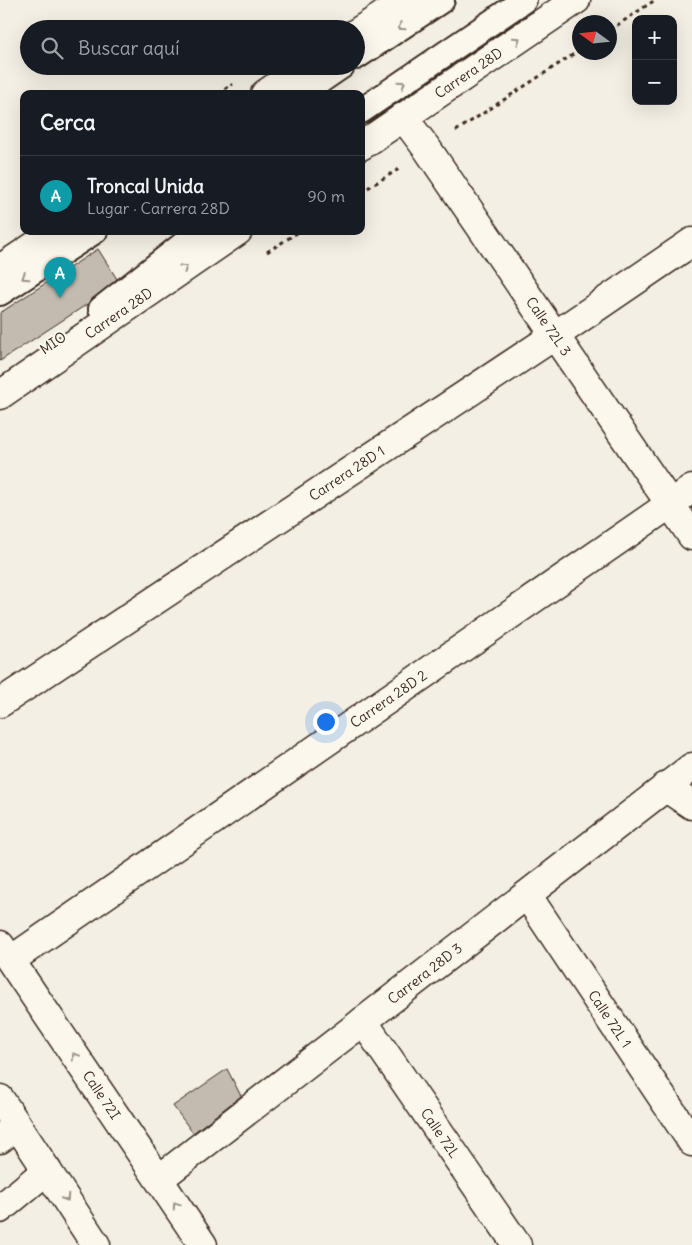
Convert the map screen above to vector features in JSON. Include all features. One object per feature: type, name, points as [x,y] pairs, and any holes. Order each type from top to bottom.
[{"type":"street","points":[[365,27],[406,0]]},
{"type":"street","name":"Carrera 28D","points":[[365,143],[576,0]]},
{"type":"street","points":[[271,90],[293,75]]},
{"type":"street","name":"Calle 72L 3","points":[[403,117],[428,150],[692,536]]},
{"type":"street","points":[[0,269],[51,235]]},
{"type":"street","name":"Carrera 28D","points":[[0,395],[232,235]]},
{"type":"street","name":"Carrera 28D 1","points":[[0,703],[554,336],[692,242]]},
{"type":"street","name":"Carrera 28D 2","points":[[5,953],[692,489]]},
{"type":"street","name":"Carrera 28D 3","points":[[159,1179],[692,767]]},
{"type":"street","points":[[664,787],[692,805]]},
{"type":"street","name":"Calle 72L 1","points":[[527,895],[692,1142]]},
{"type":"street","name":"Calle 72I","points":[[5,953],[204,1245]]},
{"type":"street","name":"Calle 72L","points":[[363,1021],[517,1245]]},
{"type":"street","points":[[0,1099],[9,1132],[47,1170],[96,1245]]},
{"type":"street","points":[[0,1209],[47,1170]]},
{"type":"lane","points":[[365,51],[442,0]]},
{"type":"lane","points":[[365,108],[524,0]]},
{"type":"lane","points":[[307,90],[329,75]]},
{"type":"lane","points":[[0,293],[89,235]]},
{"type":"lane","name":"MIO","points":[[0,380],[126,292],[195,235]]},
{"type":"path","points":[[617,25],[655,0]]},
{"type":"path","points":[[365,189],[572,55]]},
{"type":"building","points":[[98,249],[117,279],[89,303],[0,361],[0,313]]},
{"type":"building","points":[[227,1069],[241,1096],[193,1133],[173,1106]]},
{"type":"place","name":"Troncal Unida","points":[[60,298]]}]
